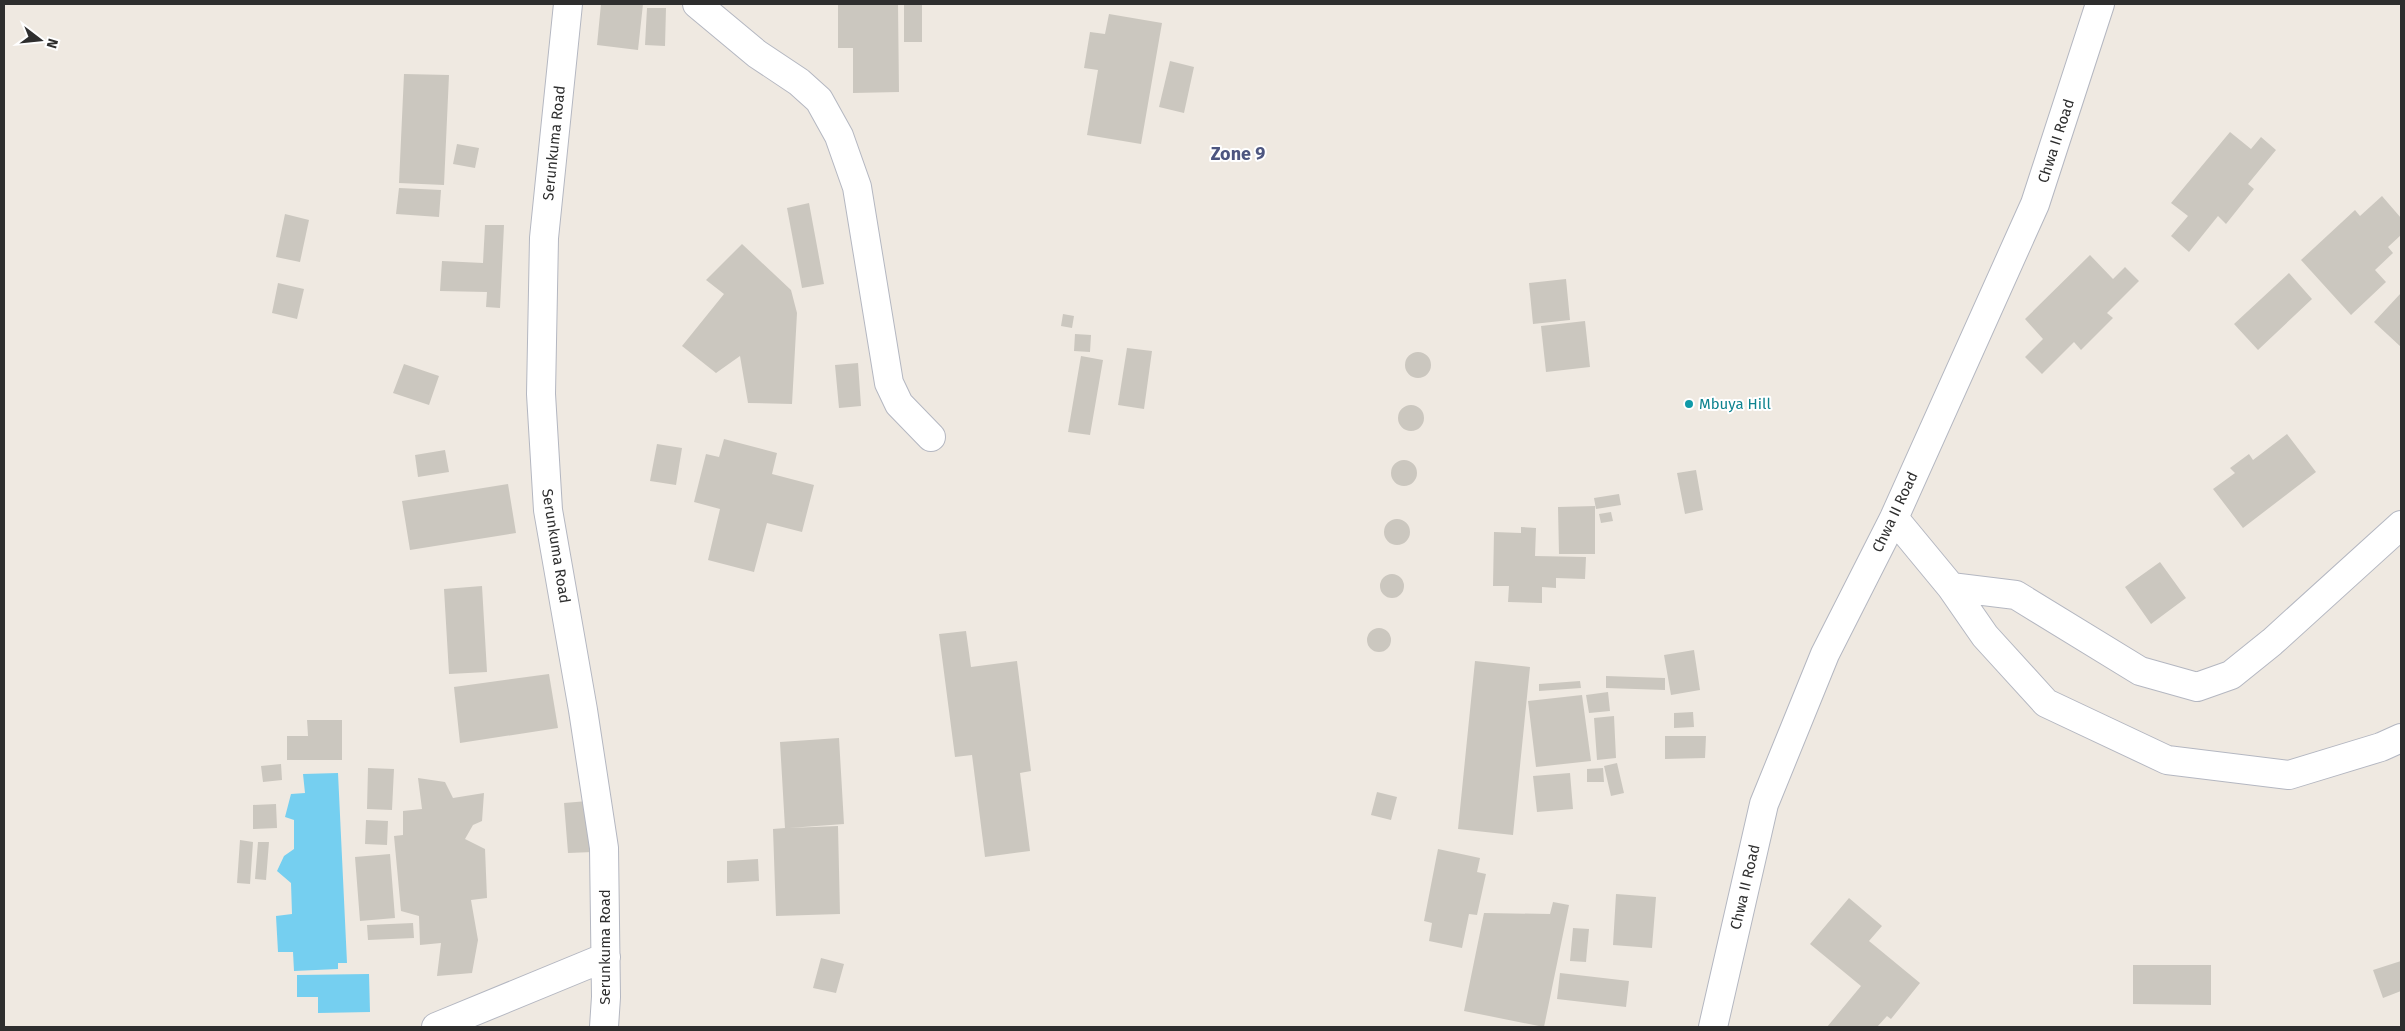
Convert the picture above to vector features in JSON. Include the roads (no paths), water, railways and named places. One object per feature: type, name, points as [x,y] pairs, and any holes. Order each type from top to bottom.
[{"type":"street","name":"Serunkuma Road","points":[[568,4],[544,238],[541,394],[548,510],[583,710],[604,848],[606,957],[604,1027]]},
{"type":"street","points":[[697,4],[757,54],[799,82],[819,100],[839,136],[857,187],[889,383],[899,404],[931,437]]},
{"type":"street","name":"Chwa II Road","points":[[1713,1027],[1764,804],[1825,654],[1894,518],[2035,204],[2100,4]]},
{"type":"street","points":[[1894,518],[1951,587],[1985,636],[2046,703],[2167,760],[2289,775],[2381,747],[2401,738]]},
{"type":"street","points":[[1951,587],[2016,595],[2140,671],[2197,686],[2231,675],[2272,642],[2401,525]]},
{"type":"street","points":[[436,1027],[606,957]]},
{"type":"water","points":[[338,773],[347,963],[338,963],[338,969],[294,971],[293,952],[278,952],[276,916],[292,914],[291,883],[277,871],[284,856],[294,849],[294,820],[285,817],[291,794],[305,793],[303,774]]},
{"type":"water","points":[[369,974],[370,1012],[318,1013],[318,997],[297,997],[297,975]]},
{"type":"place","name":"Mbuya Hill","points":[[1689,404]]},
{"type":"district","name":"Zone 9","points":[[1238,154]]}]
